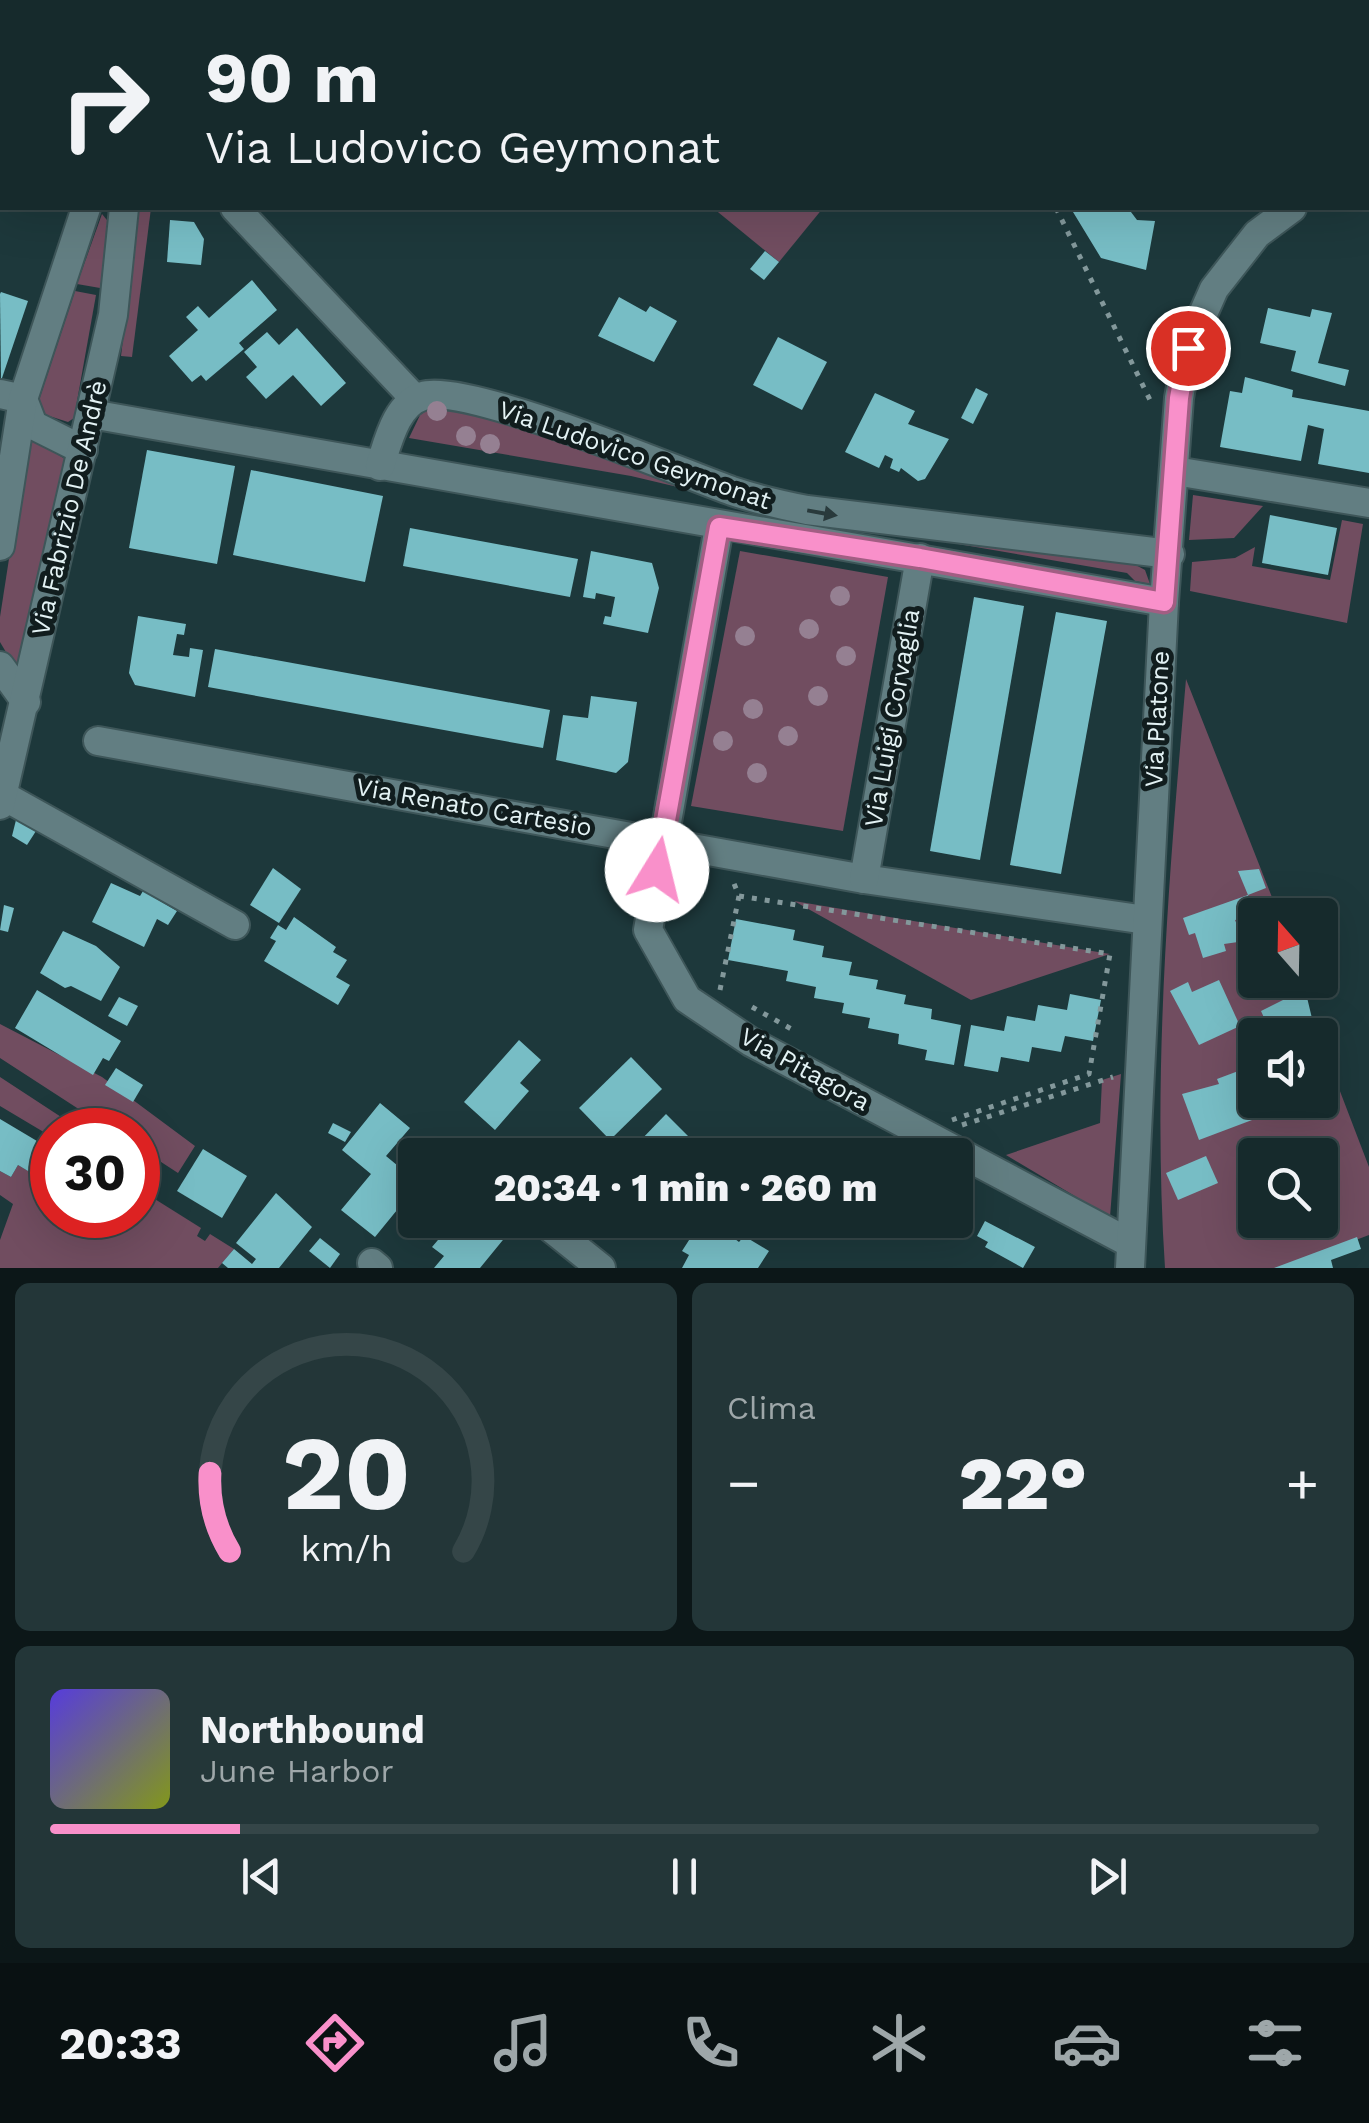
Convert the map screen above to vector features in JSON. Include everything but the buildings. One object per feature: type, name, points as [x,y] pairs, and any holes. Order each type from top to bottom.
[{"type":"street","points":[[0,546],[11,397],[85,210]]},
{"type":"street","name":"Via Fabrizio De Andrè","points":[[1,800],[113,315],[124,210]]},
{"type":"street","points":[[238,210],[415,400],[394,429],[380,466]]},
{"type":"street","name":"Via Platone","points":[[1129,1255],[1164,602],[1188,348],[1214,290],[1256,234],[1289,210]]},
{"type":"street","name":"Via Ludovico Geymonat","points":[[415,400],[444,394],[535,418],[727,489],[807,510],[878,522],[1170,554]]},
{"type":"street","points":[[11,397],[33,425],[83,450]]},
{"type":"street","name":"Via Ludovico Geymonat","points":[[91,414],[1164,602]]},
{"type":"street","points":[[1175,471],[1369,503]]},
{"type":"street","name":"Via Pitagora","points":[[719,527],[648,930],[687,999],[752,1042],[1129,1255]]},
{"type":"street","name":"Via Luigi Corvaglia","points":[[864,879],[920,558]]},
{"type":"street","points":[[0,666],[26,702]]},
{"type":"street","name":"Via Renato Cartesio","points":[[98,742],[864,879],[1146,920]]},
{"type":"street","points":[[1,800],[235,925]]},
{"type":"street","points":[[563,1238],[600,1268]]},
{"type":"path","points":[[1057,210],[1151,404],[1178,424]]},
{"type":"path","points":[[710,991],[719,998],[739,896],[724,870]]},
{"type":"path","points":[[732,880],[751,883]]},
{"type":"path","points":[[739,896],[1110,954],[1089,1074],[951,1120],[935,1111]]},
{"type":"path","points":[[720,989],[803,1036]]},
{"type":"path","points":[[735,1007],[802,1044]]},
{"type":"path","points":[[950,1129],[1121,1074]]},
{"type":"shaded area","points":[[139,210],[151,210],[132,357],[121,356]]},
{"type":"shaded area","points":[[715,210],[821,210],[779,262]]},
{"type":"shaded area","points":[[102,214],[111,225],[100,288],[77,284]]},
{"type":"shaded area","points":[[75,291],[96,295],[74,418],[68,422],[46,415],[38,403]]},
{"type":"shaded area","points":[[440,404],[527,424],[703,493],[631,476],[409,438],[422,411]]},
{"type":"shaded area","points":[[28,436],[65,459],[16,669],[0,642],[0,617]]},
{"type":"shaded area","points":[[1193,495],[1263,506],[1234,538],[1189,540]]},
{"type":"shaded area","points":[[1342,520],[1363,524],[1347,623],[1190,591],[1192,562],[1235,558],[1255,547],[1252,566],[1330,580]]},
{"type":"shaded area","points":[[888,532],[1132,563],[1145,570],[1150,584],[1135,581],[1127,573]]},
{"type":"shaded area","points":[[740,551],[888,577],[843,831],[691,806]]},
{"type":"shaded area","points":[[1186,679],[1272,898],[1238,898],[1238,998],[1305,998],[1312,1018],[1238,1018],[1238,1118],[1338,1118],[1338,1086],[1369,1167],[1369,1235],[1282,1268],[1165,1268],[1160,1121],[1168,900]]},
{"type":"shaded area","points":[[794,901],[1110,954],[971,1000]]},
{"type":"shaded area","points":[[0,1024],[102,1077],[144,1108],[77,1108],[0,1058]]},
{"type":"shaded area","points":[[1121,1074],[1110,1217],[1006,1155],[1100,1123],[1102,1080]]},
{"type":"shaded area","points":[[0,1077],[47,1108],[30,1108],[30,1124],[0,1106]]},
{"type":"shaded area","points":[[160,1120],[195,1146],[178,1173],[160,1161]]},
{"type":"shaded area","points":[[18,1165],[30,1172],[30,1238],[160,1238],[160,1202],[201,1228],[197,1236],[205,1241],[210,1234],[234,1249],[218,1268],[0,1268],[0,1240],[13,1204],[0,1195],[0,1171],[11,1177]]},
{"type":"route","points":[[657,870],[719,527],[1164,602],[1179,398],[1188,348]]}]
